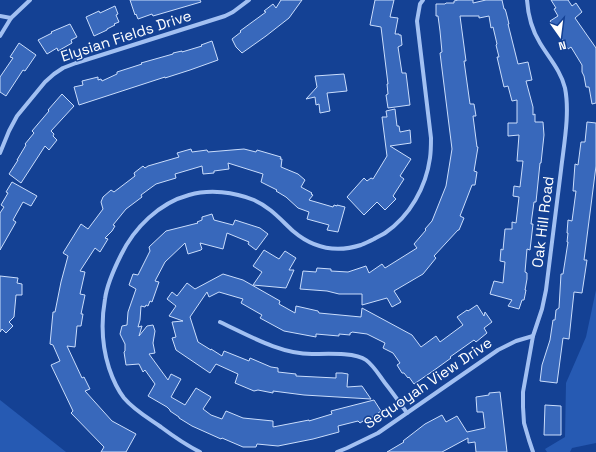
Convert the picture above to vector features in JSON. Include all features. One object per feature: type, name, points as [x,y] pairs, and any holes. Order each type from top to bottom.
[{"type":"street","points":[[0,36],[11,18],[30,0]]},
{"type":"street","name":"Elysian Fields Drive","points":[[0,153],[17,116],[45,82],[54,74],[76,63],[225,16],[249,0]]},
{"type":"street","points":[[200,452],[189,447],[141,414],[125,398],[114,382],[105,356],[102,329],[105,298],[113,272],[124,248],[138,229],[152,215],[169,203],[189,195],[210,192],[231,193],[255,200],[272,211],[295,233],[310,243],[327,249],[343,249],[363,244],[385,233],[402,219],[417,199],[426,179],[431,157],[431,138],[417,21],[420,4],[423,0]]},
{"type":"street","name":"Oak Hill Road","points":[[527,0],[529,17],[534,32],[559,72],[565,86],[567,100],[562,160],[546,290],[542,309],[533,336],[523,392],[524,423],[528,440],[533,452]]},
{"type":"street","points":[[0,16],[11,18]]},
{"type":"street","points":[[220,322],[276,347],[293,352],[349,355],[364,358],[374,367],[407,412]]},
{"type":"street","name":"Sequoyah View Drive","points":[[337,452],[378,433],[498,350],[533,336]]},
{"type":"shaded area","points":[[596,290],[596,443],[572,448],[570,452],[547,452],[545,449],[565,437],[566,383],[586,337]]},
{"type":"shaded area","points":[[0,400],[66,452],[0,452]]},
{"type":"building","points":[[130,0],[200,0],[201,2],[138,19],[136,14],[135,15]]},
{"type":"building","points":[[281,0],[302,0],[289,18],[242,53],[236,47],[232,39],[241,32],[240,31],[266,12],[264,11],[273,4],[276,8]]},
{"type":"building","points":[[375,0],[394,0],[390,17],[398,18],[395,34],[401,35],[402,45],[398,47],[402,73],[406,73],[410,105],[388,108],[386,95],[388,94],[388,84],[381,27],[370,25]]},
{"type":"building","points":[[473,0],[473,3],[486,0],[502,0],[518,64],[528,62],[532,80],[526,81],[533,107],[533,115],[535,114],[535,122],[543,122],[544,135],[536,202],[534,202],[531,224],[533,224],[530,250],[527,249],[525,272],[527,273],[527,279],[524,300],[522,300],[519,309],[508,306],[512,300],[490,294],[494,281],[503,283],[505,262],[500,261],[501,249],[503,250],[505,229],[512,229],[512,222],[516,223],[519,197],[513,196],[514,186],[520,187],[523,161],[517,161],[519,135],[508,136],[508,123],[517,123],[517,100],[512,101],[508,86],[504,87],[497,57],[499,57],[497,44],[493,27],[491,28],[489,16],[479,18],[479,16],[460,16],[470,104],[474,104],[476,116],[473,116],[478,147],[474,171],[477,172],[475,185],[472,185],[460,216],[464,218],[459,230],[434,256],[436,258],[423,274],[394,291],[401,302],[392,307],[387,298],[362,305],[362,294],[339,294],[327,291],[300,289],[303,271],[316,272],[317,268],[348,272],[366,266],[369,273],[382,264],[385,268],[417,248],[414,244],[432,221],[446,186],[452,149],[440,53],[442,52],[438,16],[436,16],[436,4],[454,3],[454,1]]},
{"type":"building","points":[[551,0],[568,0],[572,6],[576,3],[582,12],[575,18],[596,48],[596,103],[592,104],[589,87],[586,87],[582,72],[582,65],[571,47],[568,49],[550,21],[558,16],[554,9],[556,8]]},
{"type":"building","points":[[115,6],[118,14],[116,15],[119,22],[94,36],[86,17],[99,11],[100,13]]},
{"type":"building","points":[[70,24],[77,37],[71,40],[72,43],[58,51],[57,48],[47,54],[38,40],[52,33],[51,32]]},
{"type":"building","points":[[212,41],[218,60],[79,105],[74,87],[83,85],[82,81],[98,77],[98,80],[101,79],[102,81],[117,74],[117,72],[142,64],[141,63],[202,46],[201,45]]},
{"type":"building","points":[[19,43],[36,55],[25,71],[23,70],[6,96],[0,92],[0,77],[13,58],[10,57]]},
{"type":"building","points":[[344,74],[347,91],[327,93],[330,111],[320,113],[319,104],[316,105],[315,97],[306,99],[317,87],[315,76]]},
{"type":"building","points":[[62,94],[74,106],[51,131],[57,140],[49,150],[45,146],[21,183],[9,174],[26,145],[25,144],[34,133],[32,131]]},
{"type":"building","points":[[395,109],[397,126],[399,126],[400,132],[410,130],[411,143],[390,146],[411,159],[400,176],[404,179],[393,196],[396,199],[385,210],[377,202],[364,215],[347,197],[364,178],[367,181],[371,178],[373,179],[387,156],[382,117],[387,117],[386,111]]},
{"type":"building","points":[[587,122],[596,123],[596,166],[584,260],[587,260],[582,293],[574,292],[569,339],[563,338],[557,383],[540,381],[542,365],[550,340],[553,320],[555,320],[556,310],[559,308],[561,274],[563,274],[568,242],[568,220],[572,221],[576,191],[573,191],[575,164],[578,165],[581,142],[585,142]]},
{"type":"building","points":[[191,149],[192,152],[244,149],[256,152],[257,150],[281,157],[281,167],[298,174],[305,180],[301,187],[312,193],[311,194],[313,195],[309,200],[333,207],[334,205],[337,205],[345,207],[338,232],[327,230],[329,225],[307,219],[309,212],[298,208],[286,197],[276,191],[277,190],[261,182],[263,174],[228,163],[229,169],[214,171],[214,173],[203,174],[202,166],[175,174],[176,178],[156,184],[141,195],[142,197],[126,209],[113,225],[115,226],[105,238],[108,239],[100,252],[95,248],[80,271],[85,272],[80,294],[85,295],[81,314],[83,314],[81,326],[77,326],[75,347],[67,346],[82,378],[84,377],[90,389],[85,391],[112,421],[136,434],[126,452],[101,452],[104,447],[71,413],[73,411],[51,365],[60,361],[53,345],[50,344],[53,312],[55,312],[68,256],[63,253],[81,224],[88,229],[103,209],[101,202],[103,197],[111,190],[114,192],[135,176],[134,173],[143,166],[145,168],[179,157],[177,153]]},
{"type":"building","points":[[12,182],[37,196],[31,206],[23,202],[13,220],[16,222],[0,250],[0,213],[4,207],[1,205]]},
{"type":"building","points":[[212,214],[214,220],[233,225],[235,220],[260,228],[268,234],[256,250],[248,244],[249,242],[227,233],[223,249],[200,243],[201,250],[188,254],[185,243],[165,262],[155,281],[159,282],[152,302],[150,301],[148,306],[141,306],[138,327],[142,326],[139,336],[147,326],[153,325],[155,331],[153,343],[155,353],[149,354],[168,380],[171,374],[181,379],[171,397],[185,405],[196,388],[211,397],[203,409],[211,415],[222,419],[226,411],[243,418],[273,421],[273,427],[309,421],[332,414],[331,411],[374,400],[381,411],[367,421],[366,419],[360,423],[358,421],[338,426],[339,432],[313,439],[278,446],[257,444],[256,447],[243,447],[192,426],[179,418],[167,407],[148,396],[155,384],[145,370],[143,372],[139,364],[126,365],[124,352],[125,344],[120,334],[122,326],[127,325],[128,312],[136,289],[129,285],[133,274],[138,275],[150,251],[149,247],[166,231],[198,223],[197,222],[202,220],[202,217]]},
{"type":"building","points":[[264,250],[279,259],[285,251],[296,258],[289,270],[294,270],[286,288],[253,285],[262,272],[253,266]]},
{"type":"building","points":[[223,274],[243,280],[280,301],[279,304],[295,313],[296,306],[318,311],[319,313],[361,317],[362,308],[412,335],[421,347],[436,336],[440,342],[463,325],[457,317],[477,305],[484,316],[485,312],[492,322],[484,328],[487,333],[476,342],[474,340],[414,384],[409,377],[408,378],[404,373],[402,373],[397,365],[400,363],[393,353],[383,348],[385,343],[367,334],[352,332],[350,335],[339,334],[339,336],[316,334],[316,337],[284,331],[260,318],[262,315],[241,303],[243,299],[219,292],[209,297],[207,292],[190,317],[198,342],[222,356],[224,351],[249,361],[250,358],[271,367],[278,368],[278,372],[296,374],[296,376],[336,378],[336,373],[348,374],[347,387],[362,386],[371,399],[304,395],[273,391],[273,393],[258,390],[254,391],[235,383],[238,374],[216,364],[210,373],[176,350],[172,338],[176,337],[172,322],[183,321],[169,316],[176,306],[167,299],[172,292],[177,296],[187,283],[195,289]]},
{"type":"building","points":[[0,276],[18,278],[17,283],[22,284],[22,295],[16,295],[14,317],[9,322],[13,326],[6,333],[2,329],[0,332]]},
{"type":"building","points":[[500,392],[507,452],[476,452],[475,442],[468,443],[468,438],[442,452],[387,452],[404,442],[403,441],[425,424],[442,415],[446,422],[457,416],[467,432],[485,428],[483,412],[477,412],[476,397],[489,395],[489,393]]},
{"type":"building","points":[[545,405],[561,406],[561,435],[544,435]]}]
